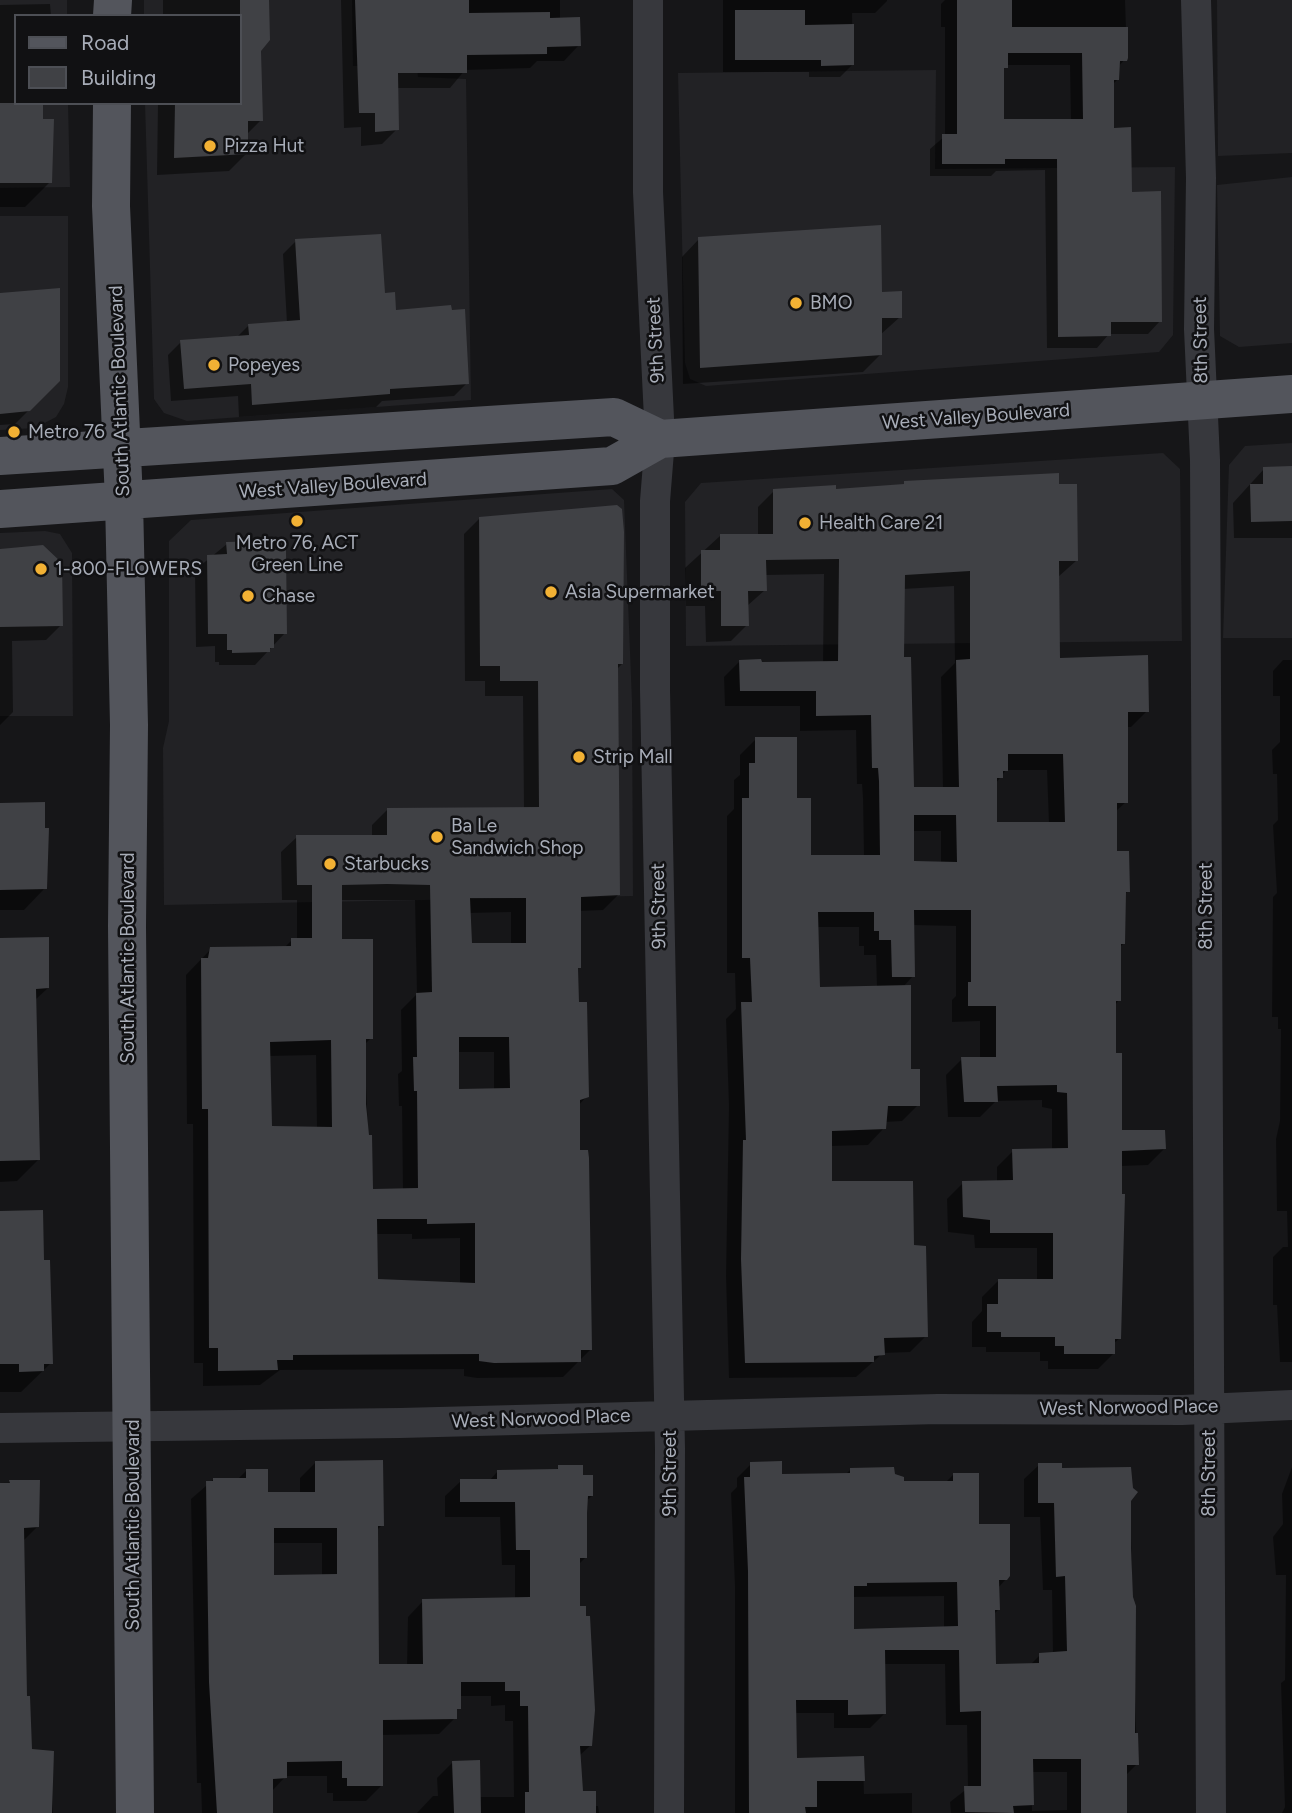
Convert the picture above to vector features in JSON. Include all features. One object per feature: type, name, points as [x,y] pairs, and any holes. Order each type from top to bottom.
[{"type":"main road","name":"South Atlantic Boulevard","points":[[112,105],[111,206],[124,500],[129,725],[127,939],[135,1813]]},
{"type":"main road","name":"West Valley Boulevard","points":[[0,509],[612,466],[660,439],[1292,394]]},
{"type":"main road","name":"West Valley Boulevard","points":[[0,456],[614,417],[660,439]]},
{"type":"street","name":"9th Street","points":[[648,0],[648,179],[660,439],[655,501],[655,690],[669,1415],[669,1813]]},
{"type":"street","name":"8th Street","points":[[1196,0],[1205,460],[1211,1813]]},
{"type":"street","name":"West Norwood Place","points":[[0,1428],[400,1423],[938,1409],[1209,1409],[1292,1405]]},
{"type":"shaded area","points":[[0,0],[67,0],[67,14],[14,14],[14,105],[68,105],[70,187],[0,188]]},
{"type":"shaded area","points":[[144,0],[352,0],[353,66],[417,66],[418,77],[466,79],[471,400],[187,421],[164,413],[154,399],[145,105],[242,105],[242,14],[144,14]]},
{"type":"shaded area","points":[[1217,0],[1292,0],[1292,153],[1218,156]]},
{"type":"shaded area","points":[[936,70],[935,169],[1175,167],[1173,335],[1159,352],[706,386],[690,379],[685,363],[678,73]]},
{"type":"shaded area","points":[[1292,177],[1292,343],[1239,347],[1220,336],[1217,185]]},
{"type":"shaded area","points":[[0,216],[68,216],[68,387],[64,404],[56,417],[35,428],[0,430]]},
{"type":"shaded area","points":[[1292,443],[1292,638],[1223,638],[1229,465],[1245,446]]},
{"type":"shaded area","points":[[1163,453],[1180,469],[1182,641],[686,646],[685,502],[701,483]]},
{"type":"shaded area","points":[[612,489],[624,500],[632,702],[633,896],[164,905],[163,748],[169,721],[169,541],[191,520]]},
{"type":"shaded area","points":[[45,531],[60,534],[72,553],[73,716],[0,716],[0,533]]},
{"type":"building","points":[[240,0],[269,0],[270,40],[261,51],[263,121],[248,121],[248,154],[174,158],[175,105],[242,105]]},
{"type":"building","points":[[355,0],[469,0],[469,13],[550,12],[550,18],[580,17],[581,46],[547,47],[547,54],[467,55],[467,73],[398,73],[399,130],[375,132],[375,113],[359,113]]},
{"type":"building","points":[[957,0],[1012,0],[1012,27],[1128,27],[1128,58],[1127,61],[1120,61],[1119,80],[1114,80],[1114,128],[1131,127],[1132,192],[1161,191],[1162,322],[1111,322],[1111,336],[1058,337],[1057,159],[1005,159],[1005,164],[942,164],[942,134],[957,134]],"holes":[[[1008,53],[1082,53],[1083,119],[1004,119],[1004,68],[1008,68]]]},
{"type":"building","points":[[735,10],[805,10],[805,25],[854,24],[854,65],[821,66],[821,60],[735,60]]},
{"type":"building","points":[[0,103],[43,105],[43,119],[54,119],[52,183],[0,183]]},
{"type":"building","points":[[881,225],[882,292],[902,291],[902,318],[882,318],[882,355],[700,368],[698,237]]},
{"type":"building","points":[[381,234],[385,293],[395,292],[396,310],[451,305],[452,310],[465,309],[469,384],[390,389],[390,394],[252,405],[251,384],[184,389],[180,340],[249,335],[248,324],[300,320],[295,239]]},
{"type":"building","points":[[60,288],[60,381],[30,411],[0,414],[0,293]]},
{"type":"building","points":[[1292,466],[1292,521],[1251,522],[1250,484],[1263,484],[1263,467]]},
{"type":"building","points":[[1059,473],[1059,484],[1077,484],[1078,561],[1059,561],[1060,658],[1148,655],[1149,712],[1128,712],[1128,803],[1117,803],[1117,851],[1129,851],[1130,892],[1126,892],[1125,944],[1121,944],[1121,1001],[1116,1001],[1116,1053],[1122,1053],[1122,1130],[1165,1130],[1166,1149],[1122,1151],[1122,1194],[1125,1194],[1121,1339],[1115,1339],[1115,1354],[1064,1354],[1064,1346],[1055,1346],[1055,1337],[1001,1337],[1001,1332],[987,1332],[987,1304],[998,1304],[998,1279],[1053,1279],[1053,1233],[990,1233],[990,1220],[963,1217],[962,1181],[1013,1180],[1012,1149],[1068,1148],[1067,1093],[1057,1092],[1057,1085],[997,1086],[998,1102],[964,1102],[961,1057],[996,1057],[996,1006],[968,1006],[968,982],[971,982],[971,910],[914,910],[915,977],[892,977],[891,940],[879,940],[879,931],[874,931],[874,912],[818,912],[820,987],[911,985],[911,1069],[920,1069],[920,1106],[888,1106],[886,1129],[832,1131],[832,1181],[913,1181],[914,1245],[926,1246],[928,1337],[884,1338],[885,1355],[874,1356],[874,1362],[745,1363],[741,1259],[743,1140],[746,1140],[741,1002],[752,1002],[750,958],[742,958],[742,798],[749,798],[749,763],[755,763],[755,737],[797,737],[797,798],[811,798],[811,855],[880,855],[879,781],[878,768],[872,768],[871,715],[816,716],[816,691],[740,691],[739,660],[838,661],[839,559],[766,560],[767,591],[748,591],[749,626],[721,626],[721,591],[701,591],[701,550],[720,550],[720,534],[773,534],[773,489],[836,485],[836,489],[904,484],[904,481]],"holes":[[[970,571],[970,659],[956,660],[959,787],[914,787],[911,657],[904,657],[905,575]],[[1008,754],[1063,754],[1065,822],[997,822],[997,778],[1003,778],[1003,771],[1008,771]],[[914,815],[956,815],[957,862],[914,861]]]},
{"type":"building","points":[[617,505],[622,509],[623,664],[618,664],[620,895],[581,897],[581,968],[578,968],[579,1002],[587,1002],[589,1097],[580,1100],[580,1150],[588,1150],[589,1158],[592,1350],[581,1350],[581,1362],[494,1363],[479,1361],[479,1354],[293,1355],[293,1360],[277,1360],[278,1370],[218,1371],[218,1348],[209,1348],[208,1109],[202,1109],[201,958],[208,958],[210,947],[291,946],[291,938],[312,938],[312,885],[297,885],[296,835],[387,835],[387,808],[539,807],[538,681],[500,681],[500,666],[480,666],[479,517]],"holes":[[[342,885],[430,885],[432,992],[416,993],[417,1057],[413,1057],[414,1091],[417,1091],[418,1188],[373,1189],[372,1135],[369,1135],[366,1104],[366,1039],[373,1039],[373,939],[342,939]],[[470,898],[526,898],[526,943],[472,943]],[[459,1037],[509,1037],[510,1088],[459,1089]],[[331,1040],[332,1127],[272,1126],[270,1042]],[[377,1219],[427,1219],[427,1224],[475,1223],[475,1283],[378,1279]]]},
{"type":"building","points":[[268,541],[268,550],[286,550],[287,634],[274,634],[274,648],[270,648],[270,652],[232,653],[232,650],[227,650],[227,634],[208,634],[207,555],[227,554],[226,542]]},
{"type":"building","points":[[43,545],[62,563],[63,626],[0,627],[0,549]]},
{"type":"building","points":[[45,802],[45,828],[49,828],[47,889],[0,890],[0,803]]},
{"type":"building","points":[[49,937],[49,988],[36,989],[40,1160],[0,1161],[0,938]]},
{"type":"building","points":[[43,1210],[44,1260],[50,1260],[53,1364],[44,1364],[44,1371],[19,1372],[19,1364],[0,1364],[0,1211]]},
{"type":"building","points":[[383,1460],[384,1526],[378,1526],[379,1664],[423,1664],[422,1599],[530,1597],[530,1550],[516,1550],[515,1502],[460,1502],[460,1479],[497,1479],[497,1470],[558,1469],[558,1465],[583,1465],[583,1475],[593,1475],[593,1496],[588,1496],[587,1558],[580,1558],[580,1606],[586,1606],[586,1616],[590,1616],[595,1710],[592,1746],[580,1746],[583,1791],[596,1791],[596,1813],[525,1813],[525,1792],[529,1792],[528,1706],[520,1706],[520,1691],[505,1691],[505,1682],[461,1682],[461,1709],[457,1709],[457,1719],[383,1720],[383,1786],[347,1786],[347,1778],[342,1778],[342,1761],[287,1762],[287,1778],[273,1779],[273,1813],[217,1813],[209,1682],[206,1481],[213,1481],[213,1478],[246,1478],[246,1469],[268,1469],[268,1492],[315,1492],[315,1461]],"holes":[[[274,1528],[337,1528],[337,1574],[274,1575]]]},
{"type":"building","points":[[782,1461],[782,1474],[850,1473],[850,1468],[894,1467],[895,1474],[904,1477],[904,1481],[953,1481],[953,1473],[979,1473],[979,1524],[1010,1524],[1010,1576],[1007,1580],[999,1580],[1000,1610],[995,1610],[996,1664],[1039,1663],[1039,1653],[1067,1651],[1065,1576],[1056,1577],[1054,1503],[1038,1503],[1038,1463],[1062,1463],[1062,1468],[1131,1467],[1133,1488],[1138,1492],[1131,1501],[1131,1548],[1133,1597],[1136,1606],[1135,1733],[1138,1733],[1139,1765],[1127,1765],[1127,1813],[1081,1813],[1081,1759],[1033,1759],[1034,1805],[1013,1806],[1014,1813],[965,1812],[964,1786],[981,1786],[981,1711],[960,1712],[959,1650],[885,1650],[886,1714],[848,1715],[848,1700],[796,1700],[797,1758],[864,1756],[865,1781],[817,1781],[817,1807],[805,1807],[806,1813],[749,1813],[748,1571],[744,1477],[750,1477],[750,1462]],"holes":[[[957,1582],[958,1626],[854,1629],[854,1586],[867,1586],[867,1583]]]},
{"type":"building","points":[[9,1480],[40,1480],[39,1527],[24,1528],[27,1696],[30,1696],[32,1749],[54,1751],[52,1813],[0,1813],[0,1483],[10,1483]]},
{"type":"building","points":[[480,1760],[481,1813],[454,1813],[452,1761]]},
{"type":"place","name":"Pizza Hut","points":[[210,146]]},
{"type":"place","name":"BMO","points":[[796,303]]},
{"type":"place","name":"Popeyes","points":[[214,365]]},
{"type":"place","name":"Metro 76","points":[[14,432]]},
{"type":"place","name":"Metro 76, ACT Green Line","points":[[297,521]]},
{"type":"place","name":"Health Care 21","points":[[805,523]]},
{"type":"place","name":"1-800-FLOWERS","points":[[41,569]]},
{"type":"place","name":"Asia Supermarket","points":[[551,592]]},
{"type":"place","name":"Chase","points":[[248,596]]},
{"type":"place","name":"Strip Mall","points":[[579,757]]},
{"type":"place","name":"Ba Le Sandwich Shop","points":[[437,837]]},
{"type":"place","name":"Starbucks","points":[[330,864]]}]
